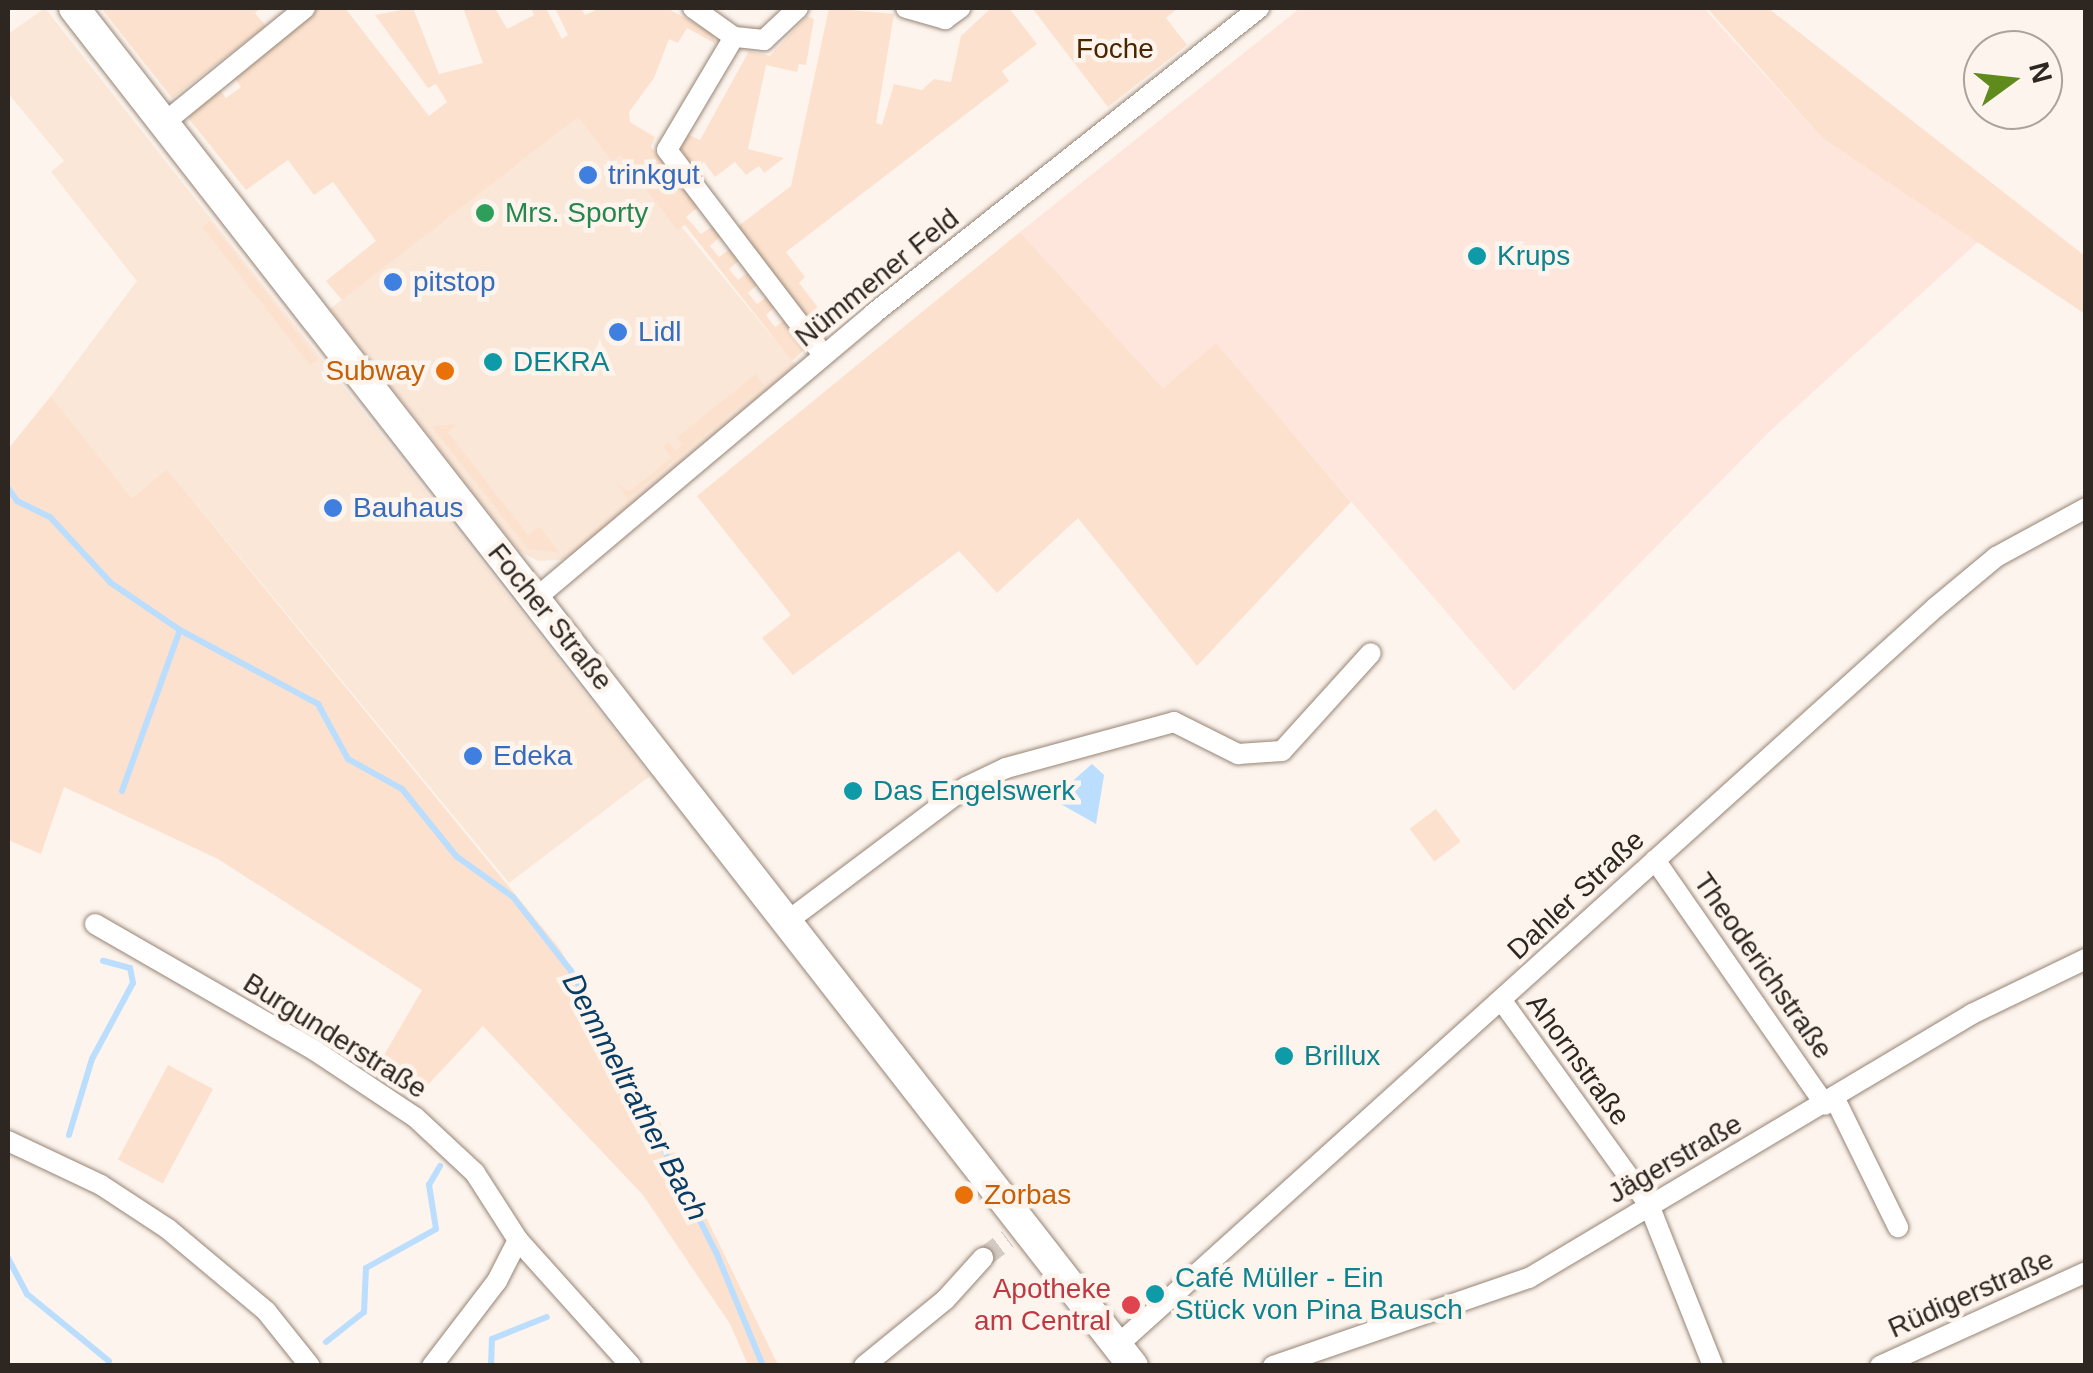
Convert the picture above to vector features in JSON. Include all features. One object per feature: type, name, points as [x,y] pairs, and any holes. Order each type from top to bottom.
[{"type":"main road","name":"Focher Straße","points":[[74,8],[790,920],[1018,1232],[1131,1358]]},
{"type":"street","points":[[164,123],[305,8]]},
{"type":"street","points":[[693,8],[734,38],[764,40],[798,8]]},
{"type":"street","points":[[906,8],[946,19],[960,8]]},
{"type":"street","name":"Nümmener Feld","points":[[535,599],[823,356],[1259,8]]},
{"type":"street","points":[[734,38],[668,150],[823,356]]},
{"type":"street","name":"Dahler Straße","points":[[1131,1358],[1502,1001],[1996,557],[2082,514]]},
{"type":"street","points":[[790,920],[966,786],[1006,768],[1174,722],[1238,754],[1282,750],[1370,653]]},
{"type":"street","name":"Theoderichstraße","points":[[1655,860],[1830,1102],[1898,1226]]},
{"type":"street","name":"Burgunderstraße","points":[[95,924],[314,1050],[414,1117],[484,1184],[518,1240],[631,1366]]},
{"type":"street","name":"Jägerstraße","points":[[1273,1366],[1529,1278],[1972,1014],[2086,959]]},
{"type":"street","name":"Ahornstraße","points":[[1502,1001],[1649,1205],[1714,1366]]},
{"type":"street","points":[[8,1141],[101,1185],[168,1229],[266,1311],[310,1366]]},
{"type":"street","points":[[432,1366],[497,1282],[518,1240]]},
{"type":"street","points":[[864,1366],[946,1300],[983,1258]]},
{"type":"street","name":"Rüdigerstraße","points":[[1880,1366],[2086,1272]]},
{"type":"shaded area","points":[[45,8],[650,776],[509,883],[167,469],[132,498],[51,396],[137,281],[51,172],[64,161],[8,93],[8,34]]},
{"type":"shaded area","points":[[1300,8],[1704,8],[1822,138],[1979,241],[1769,432],[1514,691],[1216,344],[1163,388],[1020,232]]},
{"type":"shaded area","points":[[583,108],[796,365],[578,550],[562,560],[538,561],[519,551],[330,309]]},
{"type":"green space","points":[[101,8],[261,8],[255,13],[266,26],[172,98]]},
{"type":"green space","points":[[318,8],[345,8],[429,116],[447,102],[436,84],[428,88],[375,15],[413,8],[439,74],[483,63],[463,8],[495,8],[507,29],[534,15],[531,8],[546,8],[562,39],[568,35],[555,8],[581,8],[585,15],[600,8],[667,8],[712,33],[716,44],[687,28],[678,43],[669,39],[654,78],[629,112],[630,122],[655,137],[651,147],[698,207],[686,217],[701,234],[713,226],[721,236],[710,246],[719,257],[731,248],[740,260],[729,269],[738,280],[748,272],[758,284],[748,293],[757,304],[768,296],[776,306],[766,315],[775,327],[786,319],[804,350],[792,361],[685,225],[677,230],[620,156],[612,161],[578,117],[342,300],[326,281],[376,241],[333,182],[314,195],[288,160],[246,190],[189,119],[189,110],[217,86],[226,98],[241,87],[232,74]]},
{"type":"green space","points":[[829,8],[894,14],[876,123],[882,125],[894,84],[922,90],[934,79],[951,82],[961,36],[991,8],[1009,8],[1037,44],[1002,71],[1009,81],[786,252],[805,277],[799,283],[832,325],[825,330],[816,329],[737,227],[791,186]]},
{"type":"green space","name":"Foche","points":[[1032,8],[1178,8],[1166,18],[1187,45],[1108,107]]},
{"type":"green space","points":[[1707,8],[1768,8],[2085,256],[2085,314],[1822,138]]},
{"type":"green space","points":[[807,16],[814,19],[806,65],[799,64],[797,72],[766,65],[748,149],[784,158],[764,173],[759,166],[746,175],[735,162],[715,177],[704,162],[692,170],[681,147],[687,134],[700,140],[749,51],[770,56]]},
{"type":"green space","points":[[210,221],[318,359],[310,365],[202,227]]},
{"type":"green space","points":[[1020,232],[1163,388],[1216,343],[1351,502],[1197,666],[1078,518],[997,593],[959,551],[793,675],[762,638],[791,615],[697,496]]},
{"type":"green space","points":[[756,374],[764,385],[628,499],[617,484],[630,491],[671,458],[663,446],[669,442],[676,451],[682,445],[677,437]]},
{"type":"green space","points":[[51,396],[132,498],[167,469],[560,949],[652,1106],[778,1365],[748,1365],[730,1324],[643,1195],[483,1026],[423,1090],[380,1062],[422,990],[218,859],[64,787],[41,854],[8,840],[8,449]]},
{"type":"green space","points":[[458,424],[448,432],[528,535],[540,527],[560,553],[528,549],[431,426]]},
{"type":"green space","points":[[1436,809],[1461,842],[1434,862],[1410,829]]},
{"type":"green space","points":[[168,1065],[213,1089],[163,1183],[118,1159]]},
{"type":"water","points":[[1092,764],[1104,775],[1096,824],[1059,803],[1059,793]]},
{"type":"waterway","name":"Demmeltrather Bach","points":[[8,488],[17,501],[50,517],[111,583],[180,630],[318,704],[348,759],[402,789],[456,856],[513,897],[571,971],[716,1252],[763,1366]]},
{"type":"waterway","points":[[122,791],[180,630]]},
{"type":"waterway","points":[[69,1135],[92,1059],[133,983],[130,968],[103,961]]},
{"type":"waterway","points":[[326,1342],[364,1312],[366,1268],[436,1229],[429,1185],[440,1166]]},
{"type":"waterway","points":[[8,1258],[27,1294],[109,1361]]},
{"type":"waterway","points":[[491,1366],[492,1339],[547,1317]]},
{"type":"tunnel","points":[[983,1258],[1008,1239]]},
{"type":"place","name":"trinkgut","points":[[588,175]]},
{"type":"place","name":"Mrs. Sporty","points":[[485,213]]},
{"type":"place","name":"Krups","points":[[1477,256]]},
{"type":"place","name":"pitstop","points":[[393,282]]},
{"type":"place","name":"Lidl","points":[[618,332]]},
{"type":"place","name":"DEKRA","points":[[493,362]]},
{"type":"place","name":"Subway","points":[[445,371]]},
{"type":"place","name":"Bauhaus","points":[[333,508]]},
{"type":"place","name":"Edeka","points":[[473,756]]},
{"type":"place","name":"Das Engelswerk","points":[[853,791]]},
{"type":"place","name":"Brillux","points":[[1284,1056]]},
{"type":"place","name":"Zorbas","points":[[964,1195]]},
{"type":"place","name":"Café Müller - Ein Stück von Pina Bausch","points":[[1155,1294]]},
{"type":"place","name":"Apotheke am Central","points":[[1131,1305]]}]
